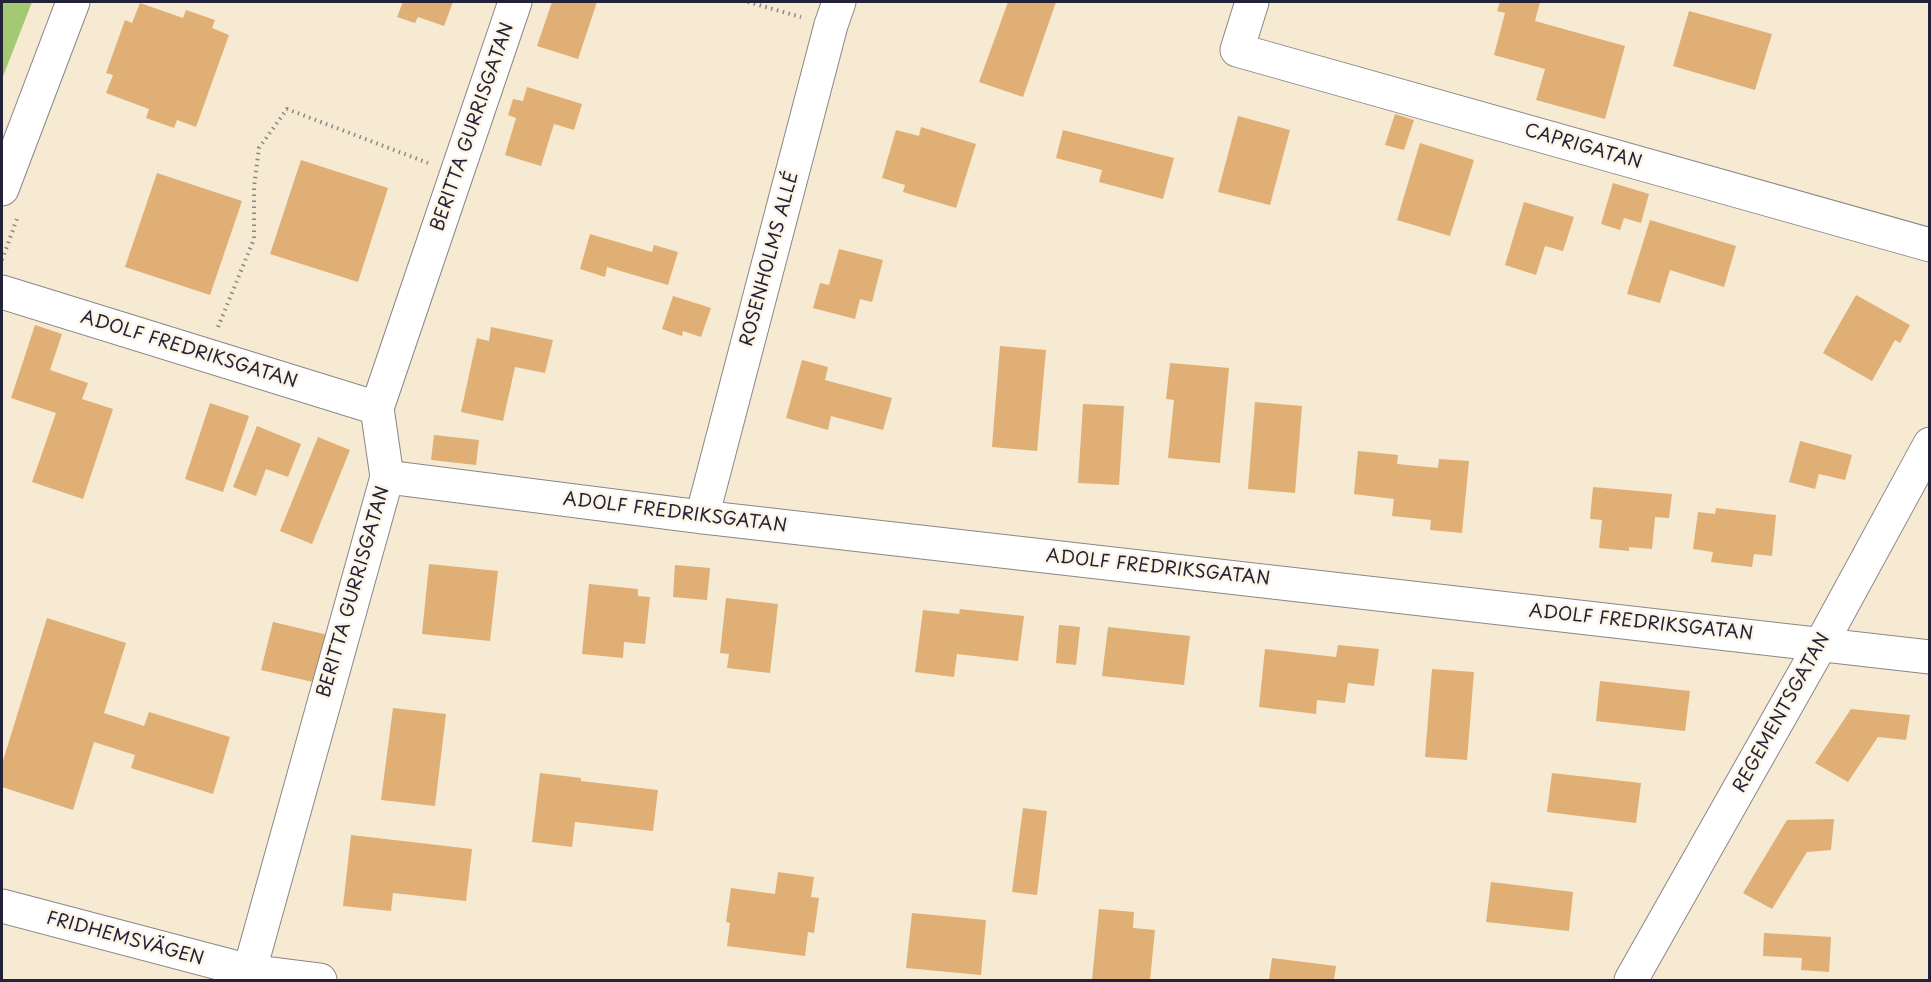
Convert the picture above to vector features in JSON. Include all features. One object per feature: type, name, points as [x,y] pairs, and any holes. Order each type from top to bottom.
[{"type":"street","points":[[2,189],[73,2]]},
{"type":"street","name":"BERITTA GURRISGATAN","points":[[248,976],[387,477],[377,408],[515,2]]},
{"type":"street","name":"CAPRIGATAN","points":[[1252,2],[1238,50],[1929,245]]},
{"type":"street","name":"ROSENHOLMS ALLÉ","points":[[702,516],[835,13]]},
{"type":"street","name":"ADOLF FREDRIKSGATAN","points":[[2,292],[377,408]]},
{"type":"street","name":"REGEMENTSGATAN","points":[[1631,981],[1821,644],[1929,444]]},
{"type":"street","name":"ADOLF FREDRIKSGATAN","points":[[387,477],[702,516],[1929,657]]},
{"type":"street","name":"FRIDHEMSVÄGEN","points":[[2,906],[248,976],[320,981]]},
{"type":"path","points":[[747,2],[835,13]]},
{"type":"path","points":[[206,355],[254,238],[254,187],[259,148],[287,109],[457,174]]},
{"type":"green space","points":[[2,2],[32,2],[2,79]]},
{"type":"building","points":[[403,2],[453,2],[444,26],[418,17],[415,23],[397,17]]},
{"type":"building","points":[[552,2],[597,2],[578,59],[537,46]]},
{"type":"building","points":[[1008,2],[1056,2],[1023,97],[979,82]]},
{"type":"building","points":[[1500,2],[1540,2],[1535,21],[1625,46],[1605,119],[1536,100],[1545,69],[1494,55],[1505,13],[1497,11]]},
{"type":"building","points":[[140,3],[183,18],[186,10],[215,20],[212,28],[229,35],[196,127],[177,120],[174,128],[146,118],[149,109],[106,93],[113,75],[106,73],[125,20],[132,23]]},
{"type":"building","points":[[1689,11],[1772,34],[1755,90],[1673,66]]},
{"type":"building","points":[[527,87],[582,104],[574,130],[554,124],[541,166],[505,155],[516,118],[508,115],[513,99],[523,101]]},
{"type":"building","points":[[1395,114],[1414,120],[1404,150],[1385,145]]},
{"type":"building","points":[[1238,116],[1290,130],[1270,205],[1218,192]]},
{"type":"building","points":[[921,127],[976,144],[956,208],[903,192],[905,185],[882,178],[896,130],[919,136]]},
{"type":"building","points":[[1063,130],[1174,158],[1163,199],[1099,182],[1102,170],[1056,158]]},
{"type":"building","points":[[1420,143],[1474,160],[1450,236],[1397,220]]},
{"type":"building","points":[[301,160],[388,188],[358,282],[270,254]]},
{"type":"building","points":[[157,173],[242,201],[210,295],[125,267]]},
{"type":"building","points":[[1613,183],[1649,194],[1641,223],[1624,218],[1620,230],[1601,224]]},
{"type":"building","points":[[1524,202],[1574,217],[1563,251],[1545,246],[1536,275],[1505,265]]},
{"type":"building","points":[[1650,220],[1736,246],[1724,287],[1670,270],[1660,303],[1627,294]]},
{"type":"building","points":[[590,234],[652,252],[654,245],[678,252],[668,285],[607,267],[605,277],[580,269]]},
{"type":"building","points":[[839,249],[883,260],[872,302],[860,299],[855,319],[813,308],[820,283],[829,285]]},
{"type":"building","points":[[1856,295],[1910,325],[1900,343],[1895,340],[1872,381],[1823,353]]},
{"type":"building","points":[[673,296],[711,308],[701,337],[683,331],[682,336],[662,329]]},
{"type":"building","points":[[35,325],[62,334],[50,370],[88,383],[82,399],[113,409],[83,499],[32,482],[56,413],[11,398]]},
{"type":"building","points":[[491,327],[553,340],[545,373],[515,367],[503,421],[461,412],[477,338],[489,341]]},
{"type":"building","points":[[1000,346],[1046,350],[1037,451],[992,447]]},
{"type":"building","points":[[802,360],[828,367],[825,380],[892,398],[883,430],[831,416],[828,430],[786,418]]},
{"type":"building","points":[[1170,363],[1229,368],[1220,463],[1168,458],[1174,400],[1166,399]]},
{"type":"building","points":[[1255,402],[1302,406],[1295,493],[1248,489]]},
{"type":"building","points":[[210,403],[249,416],[223,492],[185,479]]},
{"type":"building","points":[[1083,404],[1124,406],[1119,485],[1078,483]]},
{"type":"building","points":[[257,426],[301,444],[288,477],[266,469],[256,496],[233,487]]},
{"type":"building","points":[[434,435],[479,440],[476,465],[431,460]]},
{"type":"building","points":[[318,437],[350,450],[312,544],[280,531]]},
{"type":"building","points":[[1800,441],[1852,455],[1845,480],[1819,474],[1815,489],[1789,482]]},
{"type":"building","points":[[1358,451],[1398,455],[1397,464],[1438,468],[1439,459],[1469,461],[1462,533],[1430,530],[1431,520],[1392,516],[1394,499],[1354,494]]},
{"type":"building","points":[[1593,487],[1672,494],[1669,518],[1655,517],[1652,549],[1629,547],[1629,551],[1599,548],[1602,520],[1590,519]]},
{"type":"building","points":[[1716,508],[1776,515],[1772,556],[1754,554],[1752,567],[1711,562],[1713,552],[1693,549],[1698,512],[1715,514]]},
{"type":"building","points":[[429,564],[498,571],[490,641],[422,634]]},
{"type":"building","points":[[675,565],[710,568],[707,600],[673,597]]},
{"type":"building","points":[[589,584],[638,589],[638,596],[650,597],[645,644],[624,642],[623,658],[582,654]]},
{"type":"building","points":[[726,598],[778,604],[770,673],[727,668],[729,654],[720,653]]},
{"type":"building","points":[[960,609],[1024,616],[1018,661],[957,654],[954,677],[915,672],[923,610],[959,614]]},
{"type":"building","points":[[47,618],[126,643],[104,713],[144,726],[149,712],[230,737],[213,794],[131,768],[135,755],[94,742],[73,810],[2,787],[2,764]]},
{"type":"building","points":[[273,622],[328,635],[317,683],[261,670]]},
{"type":"building","points":[[1059,625],[1080,627],[1076,665],[1056,663]]},
{"type":"building","points":[[1108,627],[1190,636],[1184,685],[1102,676]]},
{"type":"building","points":[[1338,645],[1379,649],[1374,686],[1348,683],[1345,703],[1317,700],[1316,714],[1259,707],[1265,649],[1336,657]]},
{"type":"building","points":[[1432,669],[1474,672],[1467,760],[1425,757]]},
{"type":"building","points":[[1600,681],[1690,691],[1685,731],[1596,721]]},
{"type":"building","points":[[393,708],[446,714],[435,806],[381,800]]},
{"type":"building","points":[[1851,709],[1910,715],[1906,740],[1878,737],[1848,782],[1815,763]]},
{"type":"building","points":[[540,773],[581,778],[581,781],[658,790],[653,831],[575,822],[572,847],[532,842]]},
{"type":"building","points":[[1552,773],[1641,783],[1636,823],[1547,812]]},
{"type":"building","points":[[1023,808],[1047,811],[1037,895],[1012,892]]},
{"type":"building","points":[[1834,819],[1831,850],[1807,852],[1772,909],[1743,893],[1787,820]]},
{"type":"building","points":[[351,835],[472,849],[466,901],[393,893],[391,911],[343,906]]},
{"type":"building","points":[[778,872],[814,877],[811,897],[819,898],[814,933],[808,932],[805,956],[727,946],[730,923],[726,922],[731,888],[775,894]]},
{"type":"building","points":[[1491,882],[1573,892],[1569,931],[1486,922]]},
{"type":"building","points":[[1099,909],[1134,912],[1133,928],[1155,930],[1150,980],[1092,980]]},
{"type":"building","points":[[912,913],[986,920],[981,975],[906,968]]},
{"type":"building","points":[[1764,933],[1831,937],[1829,972],[1801,970],[1802,958],[1763,956]]},
{"type":"building","points":[[1272,958],[1336,966],[1334,980],[1269,980]]}]
